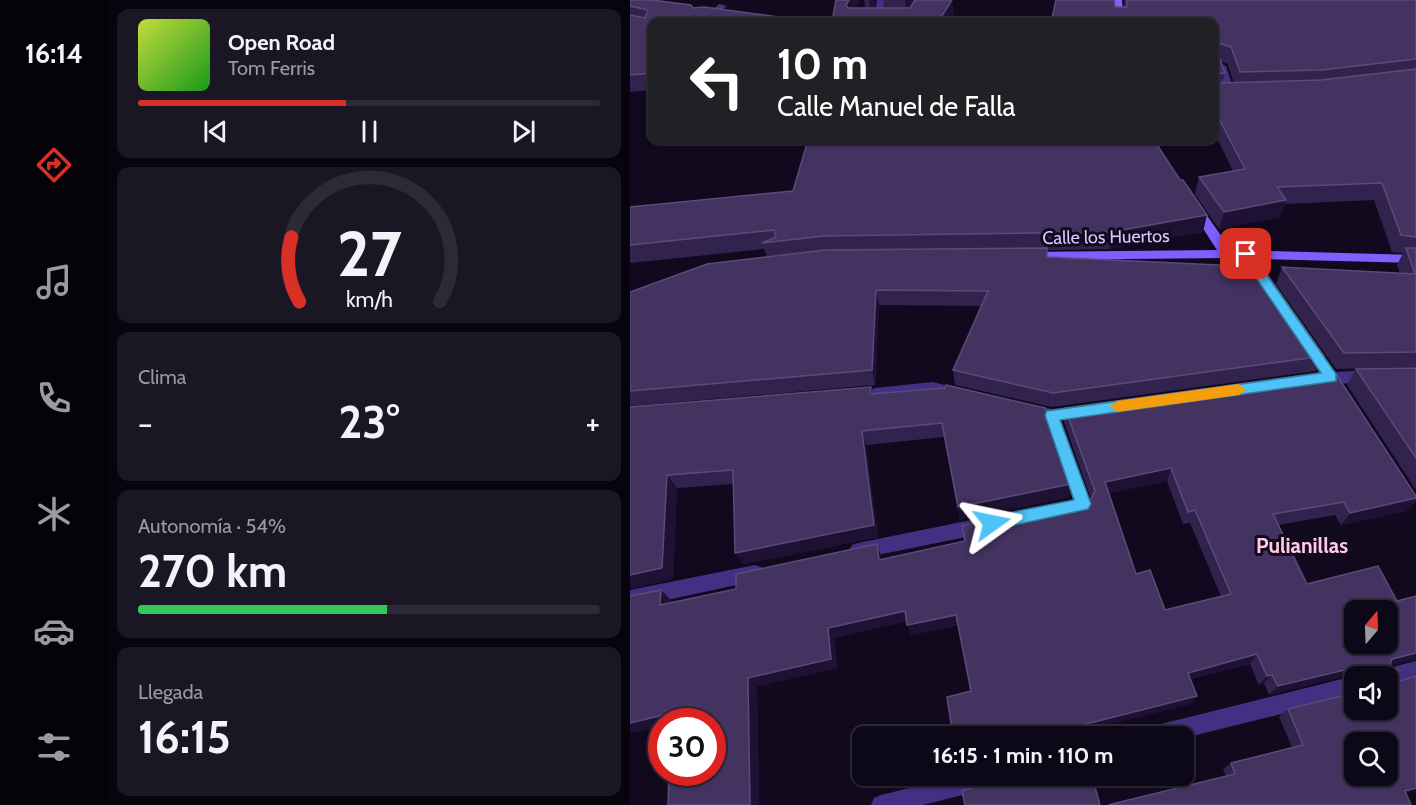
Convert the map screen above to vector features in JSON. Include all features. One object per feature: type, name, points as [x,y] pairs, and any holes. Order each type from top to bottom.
[{"type":"street","points":[[882,0],[878,17],[890,18]]},
{"type":"street","points":[[1117,0],[1119,18]]},
{"type":"street","points":[[708,18],[722,6]]},
{"type":"street","points":[[1218,66],[1221,66],[1231,94]]},
{"type":"street","points":[[1189,198],[1227,254]]},
{"type":"street","points":[[1246,254],[1258,272]]},
{"type":"street","name":"Calle los Huertos","points":[[1016,256],[1246,254],[1416,259]]},
{"type":"street","points":[[1298,329],[1351,408]]},
{"type":"street","points":[[1308,381],[1331,377],[1384,376]]},
{"type":"street","points":[[864,395],[933,388],[966,396]]},
{"type":"street","points":[[1009,405],[1052,415],[1099,409]]},
{"type":"street","points":[[1048,512],[1083,504],[1052,415]]},
{"type":"street","points":[[839,555],[1002,521]]},
{"type":"street","points":[[630,599],[769,570]]},
{"type":"street","points":[[1398,674],[1416,670]]},
{"type":"street","points":[[1193,726],[1344,688]]},
{"type":"street","points":[[881,805],[958,786]]},
{"type":"building","points":[[630,0],[652,0],[691,5],[693,8],[704,7],[787,18],[648,18],[648,73],[630,75],[630,15],[645,18],[648,10],[630,6]]},
{"type":"building","points":[[836,0],[849,0],[846,5],[848,8],[910,8],[915,0],[952,0],[941,18],[833,18]]},
{"type":"building","points":[[1056,0],[1114,0],[1115,7],[1127,7],[1127,0],[1416,0],[1416,59],[1321,70],[1240,72],[1231,47],[1218,43],[1218,18],[1052,18]]},
{"type":"building","points":[[1218,53],[1225,73],[1218,74]]},
{"type":"building","points":[[1416,69],[1416,237],[1401,235],[1382,183],[1277,187],[1286,200],[1224,212],[1199,177],[1245,169],[1218,117],[1218,83],[1321,80]]},
{"type":"building","points":[[807,144],[1157,144],[1207,215],[1111,232],[824,236],[762,243],[776,237],[774,230],[630,245],[630,207],[793,191]]},
{"type":"building","points":[[1047,248],[1047,257],[1262,267],[1324,356],[1053,393],[953,370],[988,291],[876,290],[872,370],[630,391],[630,292],[707,264],[825,250]]},
{"type":"building","points":[[1406,248],[1416,248],[1416,352],[1344,353],[1282,267],[1415,274]]},
{"type":"building","points":[[1416,368],[1416,458],[1356,369]]},
{"type":"building","points":[[1334,371],[1416,498],[1350,513],[1344,502],[1273,514],[1307,584],[1378,566],[1396,600],[1344,600],[1344,654],[1398,654],[1398,601],[1416,596],[1416,653],[1392,659],[1390,666],[1344,666],[1344,670],[1278,686],[1272,675],[1267,676],[1257,654],[1188,673],[1197,696],[1078,726],[951,726],[947,697],[971,691],[956,615],[907,625],[905,611],[828,628],[831,659],[748,678],[750,805],[668,805],[669,786],[726,786],[726,708],[648,708],[648,719],[630,723],[630,596],[661,590],[660,605],[736,589],[736,574],[877,544],[879,560],[965,541],[962,526],[1091,499],[1095,491],[1065,408]],"holes":[[[1171,468],[1188,512],[1195,510],[1231,594],[1165,610],[1150,570],[1136,574],[1105,482]]]},
{"type":"building","points":[[946,385],[1045,408],[1071,484],[958,507],[942,423],[862,431],[874,525],[735,553],[733,470],[667,475],[662,568],[630,575],[630,407],[871,387],[870,394],[945,388]]},
{"type":"building","points":[[1416,676],[1416,788],[1405,791],[1411,805],[1108,805],[1194,786],[1194,784],[1235,774],[1231,763],[1303,745],[1288,709],[1344,695],[1344,720],[1398,720],[1398,678],[1401,681]]},
{"type":"building","points":[[980,786],[1095,786],[1100,805],[965,805],[962,791]]},
{"type":"slow traffic","points":[[1117,406],[1239,390]]},
{"type":"district","name":"Pulianillas","points":[[1302,545]]},
{"type":"route","points":[[992,523],[1083,504],[1052,415],[1331,377],[1246,254]]}]
